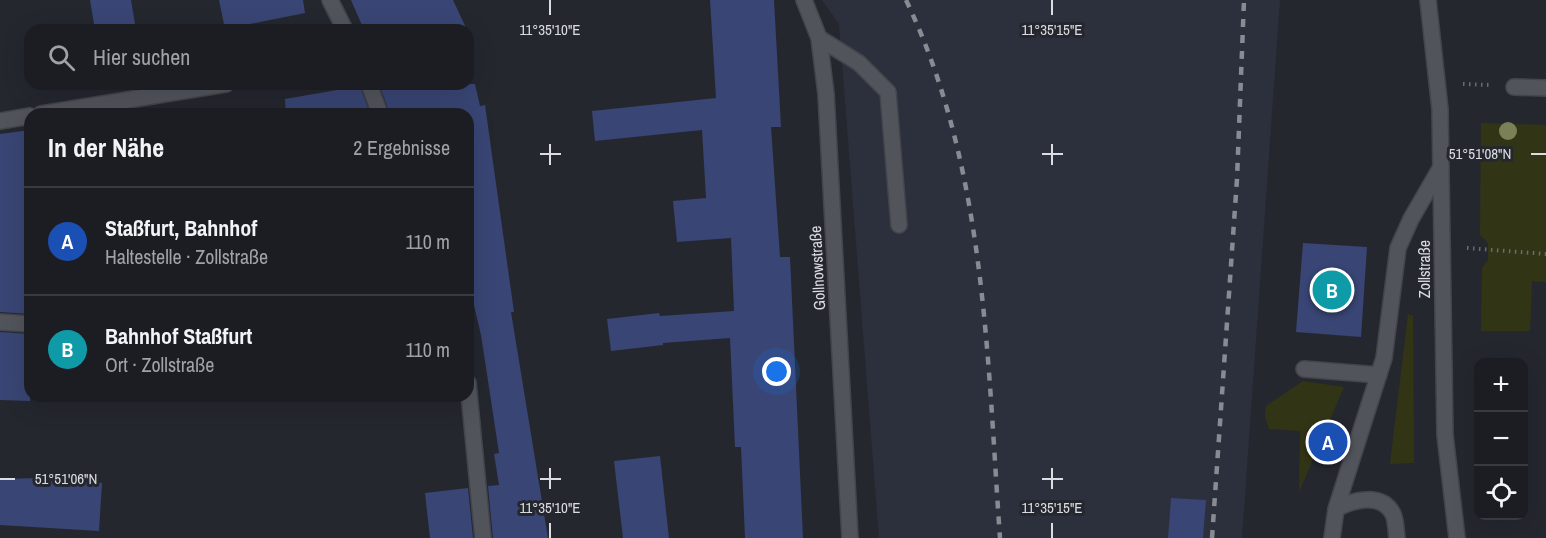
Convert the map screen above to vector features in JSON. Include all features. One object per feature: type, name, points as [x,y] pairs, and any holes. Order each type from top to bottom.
[{"type":"street","points":[[330,0],[342,24]]},
{"type":"street","name":"Gollnowstraße","points":[[804,0],[819,38],[826,94],[850,538]]},
{"type":"street","name":"Zollstraße","points":[[1428,0],[1438,82],[1442,167],[1444,412],[1457,538]]},
{"type":"street","points":[[819,38],[859,63],[888,92],[899,225]]},
{"type":"street","points":[[1514,87],[1546,88]]},
{"type":"street","points":[[78,108],[189,90]]},
{"type":"street","points":[[371,90],[378,108]]},
{"type":"street","points":[[0,121],[24,117]]},
{"type":"street","points":[[1332,538],[1336,509],[1384,358],[1398,248],[1411,219],[1442,167]]},
{"type":"street","points":[[0,322],[24,324]]},
{"type":"street","points":[[1304,369],[1378,375]]},
{"type":"street","points":[[470,402],[483,538]]},
{"type":"street","points":[[1336,509],[1350,501],[1367,500],[1384,504],[1393,513],[1397,538]]},
{"type":"path","points":[[1438,82],[1514,87]]},
{"type":"path","points":[[1442,245],[1546,254]]},
{"type":"shaded area","points":[[822,0],[1280,0],[1242,538],[879,538],[839,24]]},
{"type":"green space","points":[[1481,123],[1546,125],[1546,282],[1532,281],[1530,331],[1481,331],[1482,268],[1488,260],[1488,243],[1480,235]]},
{"type":"green space","points":[[1408,314],[1413,316],[1414,463],[1390,464]]},
{"type":"green space","points":[[1303,381],[1344,387],[1299,492],[1300,431],[1269,429],[1265,416],[1266,406]]},
{"type":"building","points":[[90,0],[131,0],[135,24],[94,24]]},
{"type":"building","points":[[219,0],[303,0],[305,13],[250,24],[224,24]]},
{"type":"building","points":[[351,0],[453,0],[464,24],[361,24]]},
{"type":"building","points":[[710,0],[774,0],[781,127],[771,127],[780,257],[790,257],[803,538],[745,538],[741,447],[735,447],[730,338],[663,343],[663,345],[611,351],[607,319],[659,313],[660,316],[734,311],[731,238],[677,242],[673,201],[706,198],[702,130],[595,141],[592,111],[716,98]]},
{"type":"building","points":[[474,84],[480,106],[485,105],[514,312],[511,312],[548,538],[493,538],[488,486],[499,485],[494,454],[499,453],[481,335],[474,305],[474,108],[388,108],[381,90],[474,90]]},
{"type":"building","points":[[337,90],[361,90],[368,108],[286,108],[285,99]]},
{"type":"building","points":[[24,131],[24,314],[0,312],[0,134]]},
{"type":"building","points":[[1303,243],[1367,247],[1361,337],[1296,332]]},
{"type":"building","points":[[0,332],[24,334],[24,401],[0,400]]},
{"type":"building","points":[[660,456],[669,538],[623,538],[614,461]]},
{"type":"building","points":[[40,478],[102,483],[99,531],[0,525],[0,479]]},
{"type":"building","points":[[468,488],[473,538],[430,538],[425,493]]},
{"type":"building","points":[[1171,498],[1206,500],[1203,538],[1168,538]]},
{"type":"railway","points":[[906,0],[932,64],[953,129],[967,196],[986,332],[1000,538]]},
{"type":"railway","points":[[1212,538],[1237,179],[1244,0]]},
{"type":"place","name":"Bahnhof Staßfurt","points":[[1332,290]]},
{"type":"place","name":"Staßfurt, Bahnhof","points":[[1328,442]]}]
